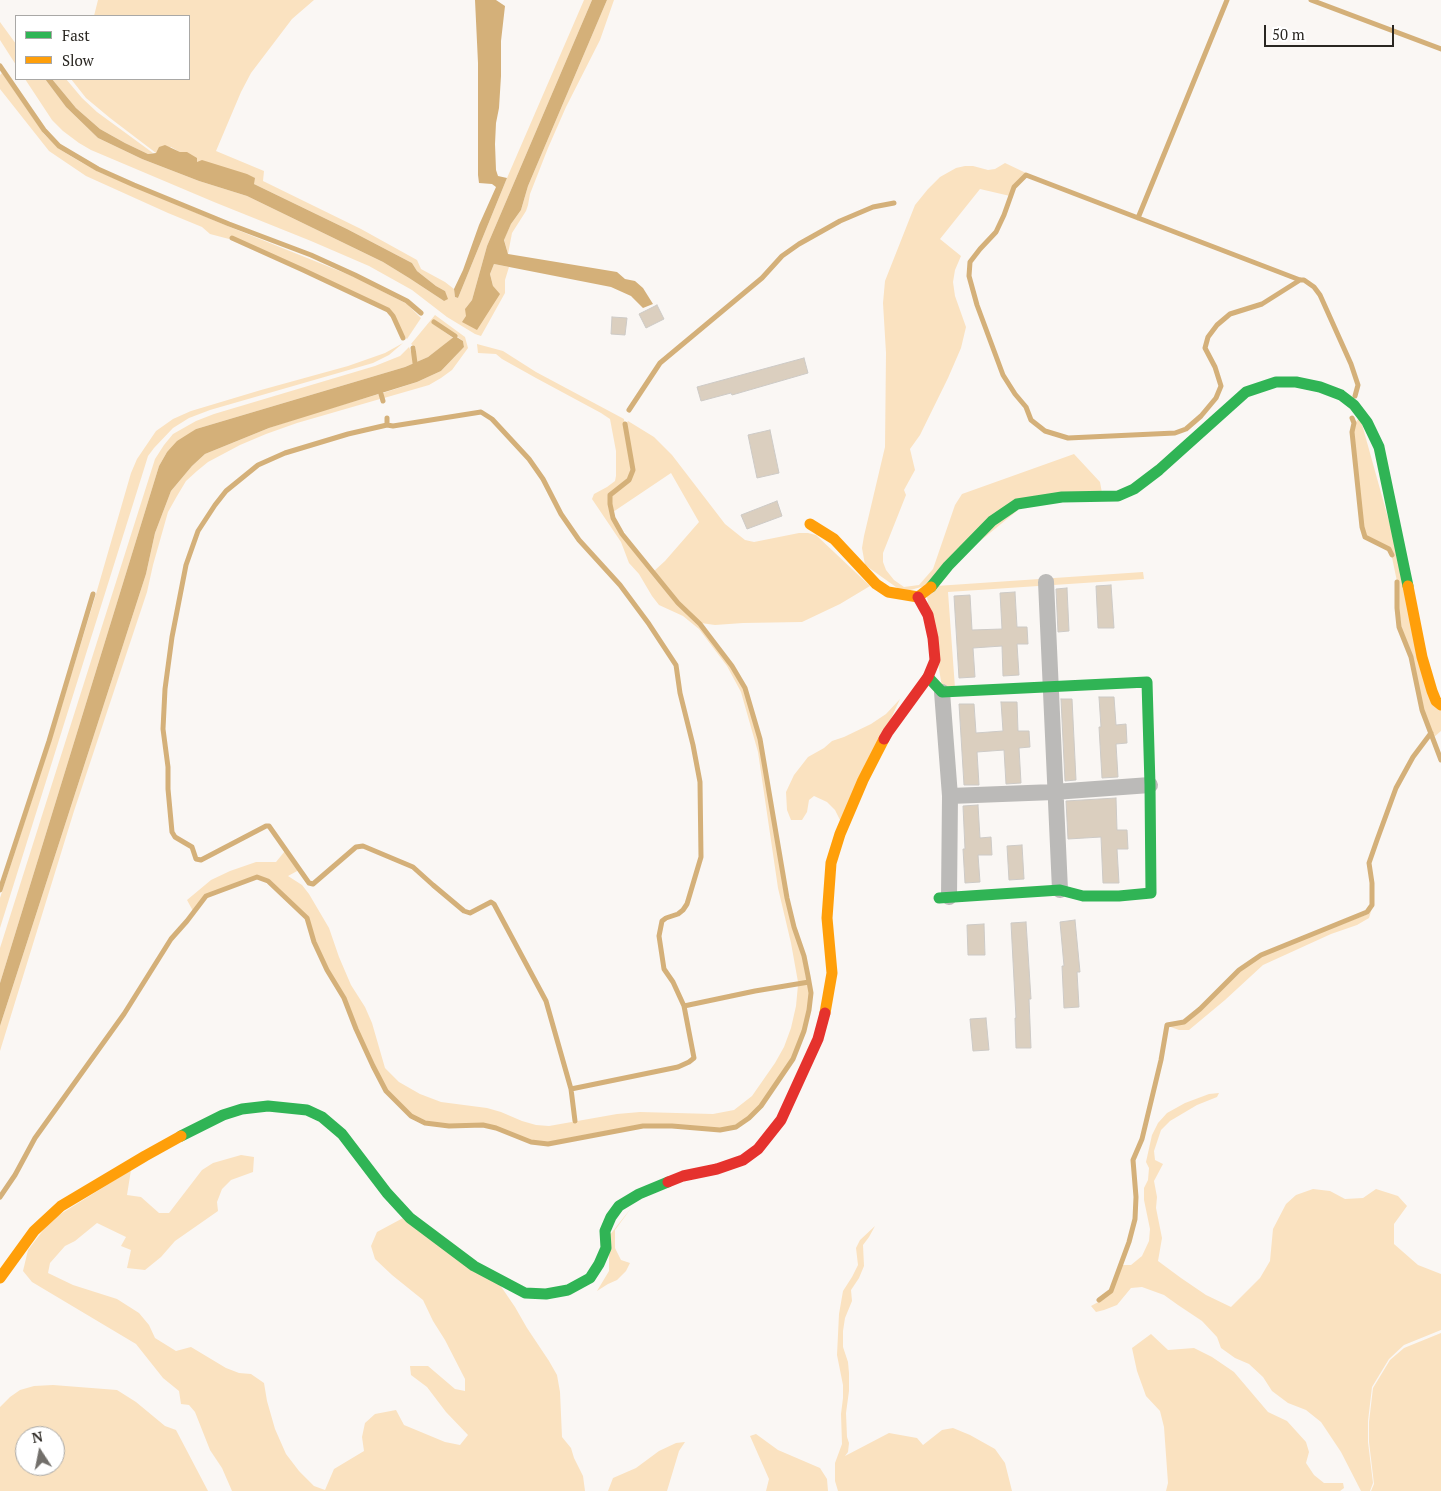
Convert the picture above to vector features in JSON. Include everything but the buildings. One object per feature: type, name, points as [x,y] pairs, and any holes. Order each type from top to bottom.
[{"type":"street","points":[[810,524],[834,539],[876,584],[888,592],[918,597],[931,587],[948,566],[992,521],[1017,504],[1062,497],[1118,496],[1134,489],[1159,470],[1246,392],[1276,382],[1296,382],[1320,387],[1341,395],[1354,405],[1367,422],[1379,447],[1422,657],[1432,691],[1436,701],[1441,705]]},
{"type":"street","points":[[1046,582],[1054,792],[1060,890]]},
{"type":"street","points":[[0,1278],[34,1231],[60,1206],[200,1126],[223,1115],[242,1109],[268,1106],[307,1110],[322,1117],[342,1134],[387,1193],[410,1218],[474,1266],[525,1293],[546,1294],[568,1290],[590,1278],[606,1248],[605,1231],[611,1216],[619,1206],[658,1185],[683,1176],[717,1169],[743,1160],[758,1149],[781,1120],[818,1039],[828,1000],[832,973],[828,926],[828,891],[831,863],[838,841],[863,780],[888,732],[928,678],[935,660],[928,615],[918,597]]},
{"type":"street","points":[[928,678],[942,692],[950,796],[944,898],[1060,890],[1083,896],[1119,896],[1151,893],[1147,682],[942,692]]},
{"type":"street","points":[[950,796],[1054,792],[1150,785]]},
{"type":"shaded area","points":[[98,0],[314,0],[292,19],[251,73],[216,151],[264,171],[263,181],[361,229],[417,260],[421,269],[454,289],[455,297],[458,298],[507,178],[584,0],[592,0],[487,246],[472,300],[465,309],[493,286],[490,274],[494,264],[509,267],[505,280],[505,293],[481,336],[447,317],[412,290],[369,266],[91,150],[63,131],[52,120],[26,80],[46,80],[66,107],[98,138],[142,159],[199,181],[247,196],[383,262],[444,301],[445,291],[417,271],[412,263],[254,184],[254,178],[197,162],[171,147],[156,153],[110,118],[86,98],[72,80],[190,80],[190,15],[94,15]]},
{"type":"shaded area","points":[[475,0],[496,0],[505,6],[495,144],[498,176],[507,178],[458,298],[455,297],[454,289],[496,187],[492,184],[479,183],[478,175],[478,63]]},
{"type":"shaded area","points":[[592,0],[607,0],[528,186],[521,210],[511,224],[504,240],[508,254],[617,272],[625,279],[635,281],[643,288],[653,304],[643,308],[631,296],[611,287],[494,264],[490,274],[493,286],[500,294],[477,330],[462,322],[466,316],[465,309],[472,300],[487,246]]},
{"type":"shaded area","points":[[607,0],[614,0],[600,40],[566,107],[548,148],[530,194],[526,211],[512,233],[508,254],[504,239],[511,224],[521,210],[528,186]]},
{"type":"shaded area","points":[[0,22],[15,43],[15,63],[0,40]]},
{"type":"shaded area","points":[[2,73],[44,134],[59,149],[79,161],[99,172],[357,278],[407,304],[421,318],[407,339],[389,308],[231,236],[229,239],[210,234],[202,227],[86,176],[49,151],[0,89],[0,75]]},
{"type":"shaded area","points":[[46,80],[53,80],[76,108],[100,129],[125,143],[148,154],[156,153],[159,147],[165,145],[180,152],[187,152],[197,158],[197,162],[202,160],[247,174],[255,178],[254,184],[412,263],[417,271],[445,291],[448,299],[444,301],[383,262],[247,196],[199,181],[142,159],[98,138],[66,107]]},
{"type":"shaded area","points":[[53,80],[67,80],[97,112],[153,153],[148,154],[100,129],[76,108]]},
{"type":"shaded area","points":[[1005,163],[1026,173],[1013,186],[1010,196],[980,189],[940,239],[961,256],[955,270],[953,282],[955,296],[966,327],[961,348],[948,378],[920,435],[910,449],[915,470],[904,490],[906,495],[883,553],[883,562],[886,570],[894,580],[904,587],[919,585],[933,569],[955,505],[962,494],[1074,454],[1100,482],[1102,493],[1034,497],[925,586],[903,592],[865,565],[862,548],[885,447],[886,353],[883,303],[885,281],[915,205],[940,177],[956,168],[965,166],[988,170],[995,169]]},
{"type":"shaded area","points":[[435,315],[465,337],[468,348],[452,370],[429,385],[384,398],[383,393],[417,382],[441,371],[464,347],[463,341],[435,320],[432,323],[453,338],[428,357],[405,367],[196,429],[167,452],[159,466],[0,983],[0,948],[155,459],[164,445],[173,434],[196,421],[375,366],[400,356],[409,347],[415,361],[416,348],[411,344]]},
{"type":"shaded area","points":[[455,336],[463,341],[464,347],[441,371],[417,382],[269,428],[205,454],[171,491],[155,533],[146,574],[0,1026],[0,983],[159,466],[167,452],[177,441],[196,429],[405,367],[428,357]]},
{"type":"shaded area","points":[[403,343],[389,355],[373,363],[210,410],[189,418],[173,428],[148,456],[0,928],[0,898],[51,741],[131,473],[137,459],[156,431],[173,419],[191,411],[348,366],[385,353]]},
{"type":"shaded area","points":[[477,344],[503,351],[536,372],[624,419],[631,470],[628,479],[609,494],[608,504],[611,518],[621,535],[677,604],[699,625],[719,650],[744,688],[759,739],[785,898],[802,956],[807,981],[798,982],[778,888],[758,752],[741,692],[727,666],[699,629],[683,616],[659,605],[652,596],[639,574],[629,563],[621,542],[592,499],[594,494],[615,481],[616,451],[610,419],[496,354],[478,353]]},
{"type":"shaded area","points":[[379,394],[380,399],[297,423],[240,445],[208,462],[186,481],[177,496],[168,512],[147,592],[74,811],[0,1051],[0,1026],[146,574],[155,533],[171,491],[205,454],[269,428]]},
{"type":"shaded area","points":[[1360,417],[1441,709],[1441,731],[1434,737],[1423,709],[1412,656],[1401,627],[1399,591],[1390,548],[1366,536],[1363,527],[1353,432],[1355,423]]},
{"type":"shaded area","points":[[628,421],[654,437],[672,455],[725,524],[745,540],[754,542],[799,533],[816,535],[870,586],[840,604],[802,622],[715,625],[701,623],[679,602],[654,571],[699,522],[671,473],[613,512],[612,496],[630,481],[634,470],[626,424]]},
{"type":"shaded area","points":[[1143,572],[1144,579],[948,592],[955,688],[942,687],[927,597],[936,586]]},
{"type":"shaded area","points":[[900,699],[842,824],[835,810],[827,802],[814,796],[809,800],[807,812],[802,820],[791,820],[787,810],[786,792],[794,775],[808,757],[832,741],[871,724],[886,714]]},
{"type":"shaded area","points":[[285,851],[299,870],[288,876],[302,885],[329,928],[351,985],[365,1007],[372,1023],[385,1068],[399,1082],[420,1094],[441,1102],[487,1108],[522,1121],[549,1126],[617,1114],[640,1112],[713,1114],[734,1110],[752,1096],[775,1063],[784,1047],[791,1028],[798,985],[808,983],[810,993],[803,1030],[792,1058],[760,1106],[735,1125],[719,1129],[643,1124],[548,1142],[532,1141],[483,1124],[449,1125],[426,1121],[412,1115],[387,1090],[357,1029],[345,997],[328,970],[315,942],[308,918],[269,879],[257,876],[205,895],[193,911],[187,900],[211,880],[256,862],[276,862]]},
{"type":"shaded area","points":[[1373,905],[1369,918],[1357,925],[1331,934],[1263,965],[1189,1030],[1179,1030],[1168,1026],[1184,1023],[1201,1010],[1240,971],[1261,956],[1368,914]]},
{"type":"shaded area","points":[[1219,1093],[1217,1097],[1197,1105],[1170,1121],[1161,1130],[1154,1151],[1155,1160],[1163,1164],[1154,1181],[1157,1197],[1156,1208],[1162,1238],[1158,1261],[1206,1295],[1231,1307],[1260,1278],[1270,1261],[1273,1229],[1286,1204],[1296,1195],[1313,1189],[1330,1191],[1345,1199],[1363,1198],[1376,1189],[1398,1196],[1407,1206],[1394,1224],[1394,1244],[1418,1265],[1441,1274],[1441,1330],[1404,1345],[1389,1359],[1372,1387],[1368,1421],[1368,1442],[1373,1483],[1370,1491],[1361,1491],[1341,1452],[1321,1422],[1306,1410],[1288,1403],[1272,1391],[1263,1377],[1249,1364],[1235,1358],[1221,1348],[1217,1337],[1202,1321],[1164,1295],[1142,1287],[1131,1288],[1117,1305],[1096,1312],[1091,1306],[1112,1291],[1122,1265],[1131,1265],[1142,1256],[1149,1241],[1150,1229],[1144,1200],[1144,1188],[1148,1180],[1149,1168],[1146,1162],[1152,1135],[1158,1123],[1167,1113],[1185,1103],[1209,1094]]},
{"type":"shaded area","points":[[241,1155],[254,1157],[253,1172],[231,1180],[222,1189],[217,1202],[218,1211],[175,1241],[161,1257],[145,1270],[127,1268],[131,1250],[121,1246],[126,1237],[97,1223],[75,1241],[65,1246],[50,1263],[48,1273],[73,1285],[117,1299],[139,1313],[149,1325],[155,1338],[176,1351],[191,1347],[226,1368],[239,1373],[251,1374],[264,1383],[275,1429],[286,1454],[314,1486],[325,1490],[334,1469],[364,1451],[362,1437],[365,1423],[375,1414],[396,1410],[404,1425],[445,1442],[460,1445],[468,1435],[446,1412],[427,1387],[411,1375],[410,1366],[428,1366],[455,1389],[465,1391],[465,1379],[423,1300],[375,1259],[371,1246],[377,1232],[403,1218],[500,1285],[515,1307],[557,1375],[560,1392],[562,1437],[571,1448],[583,1476],[585,1491],[232,1491],[222,1468],[210,1450],[195,1412],[189,1405],[181,1404],[179,1391],[163,1378],[136,1344],[32,1282],[23,1271],[28,1250],[51,1220],[131,1170],[127,1195],[141,1197],[159,1213],[169,1213],[202,1170],[213,1163]]},
{"type":"shaded area","points":[[632,1207],[615,1230],[615,1248],[621,1260],[630,1263],[626,1271],[617,1280],[597,1291],[609,1271],[609,1236]]},
{"type":"shaded area","points":[[875,1226],[863,1245],[864,1266],[851,1290],[852,1301],[845,1318],[843,1331],[843,1347],[849,1373],[846,1413],[849,1443],[848,1452],[845,1456],[889,1433],[917,1438],[923,1445],[942,1430],[953,1428],[995,1449],[1005,1463],[1012,1491],[838,1491],[835,1481],[835,1463],[842,1444],[841,1414],[843,1398],[843,1385],[837,1355],[839,1314],[843,1291],[858,1265],[856,1248],[860,1240]]},
{"type":"shaded area","points":[[1441,1333],[1441,1491],[1371,1491],[1374,1484],[1369,1442],[1369,1422],[1373,1388],[1390,1360],[1404,1348]]},
{"type":"shaded area","points":[[1151,1334],[1168,1350],[1194,1348],[1212,1357],[1234,1372],[1268,1412],[1287,1421],[1306,1442],[1309,1452],[1306,1463],[1314,1475],[1324,1483],[1343,1483],[1344,1488],[1340,1491],[1166,1491],[1168,1483],[1164,1427],[1160,1411],[1146,1396],[1137,1371],[1132,1348]]},
{"type":"shaded area","points":[[53,1385],[117,1390],[136,1402],[165,1426],[176,1430],[208,1491],[0,1491],[0,1407],[20,1390],[34,1386]]},
{"type":"shaded area","points":[[756,1434],[778,1450],[820,1468],[827,1479],[828,1491],[766,1491],[769,1479],[750,1436]]},
{"type":"shaded area","points":[[685,1442],[679,1451],[667,1491],[608,1491],[613,1478],[636,1468],[659,1451],[676,1443]]},
{"type":"waterway","points":[[1138,218],[1227,0]]},
{"type":"waterway","points":[[1311,0],[1441,49]]},
{"type":"waterway","points":[[0,66],[44,130],[59,146],[98,169],[229,224],[311,255],[407,301],[421,313]]},
{"type":"waterway","points":[[1300,280],[1262,304],[1230,314],[1217,325],[1208,337],[1205,348],[1215,367],[1221,386],[1216,398],[1201,416],[1186,429],[1175,433],[1068,438],[1045,431],[1031,420],[1026,407],[1003,375],[977,305],[969,276],[970,262],[996,232],[1014,187],[1026,175],[1304,280],[1314,287],[1320,295],[1351,364],[1358,385],[1355,396]]},
{"type":"waterway","points":[[629,410],[660,363],[762,278],[782,256],[840,221],[873,207],[894,203]]},
{"type":"waterway","points":[[232,238],[388,310],[393,316],[403,338]]},
{"type":"waterway","points":[[434,322],[455,336]]},
{"type":"waterway","points":[[413,348],[415,363]]},
{"type":"waterway","points":[[381,394],[383,401]]},
{"type":"waterway","points":[[571,1089],[678,1067],[694,1058],[684,1006],[673,982],[664,969],[659,936],[662,921],[678,914],[687,904],[701,857],[700,782],[680,693],[676,665],[620,585],[579,540],[561,514],[543,479],[529,459],[492,419],[481,412],[393,426],[387,425],[348,434],[285,453],[258,465],[226,491],[215,505],[198,531],[186,565],[172,637],[165,689],[163,729],[168,767],[172,832],[175,837],[192,847],[196,859],[201,860],[269,826],[309,883],[313,884],[356,847],[363,846],[413,867],[464,911],[470,913],[491,902],[494,904],[546,1001],[571,1089],[575,1121]]},
{"type":"waterway","points":[[387,418],[387,425]]},
{"type":"waterway","points":[[1352,418],[1354,423],[1352,432],[1362,527],[1365,537],[1389,549],[1392,555]]},
{"type":"waterway","points":[[0,1197],[15,1175],[35,1138],[124,1014],[171,939],[206,896],[257,877],[268,881],[307,918],[314,942],[327,970],[344,998],[356,1029],[386,1091],[411,1116],[425,1123],[449,1126],[483,1125],[496,1128],[531,1142],[548,1144],[643,1126],[672,1126],[720,1130],[736,1127],[761,1106],[793,1059],[804,1031],[811,993],[808,976],[787,898],[760,739],[745,688],[732,666],[700,624],[678,603],[622,534],[613,518],[610,495],[629,480],[633,470],[625,424]]},
{"type":"waterway","points":[[1397,582],[1399,627],[1411,657],[1422,710],[1441,760]]},
{"type":"waterway","points":[[0,890],[49,741],[93,594]]},
{"type":"waterway","points":[[1099,1300],[1111,1291],[1129,1242],[1135,1219],[1136,1197],[1133,1160],[1142,1139],[1161,1060],[1167,1025],[1184,1022],[1200,1009],[1239,970],[1261,955],[1367,912],[1372,905],[1372,883],[1369,863],[1377,840],[1396,788],[1413,757],[1431,733]]},
{"type":"waterway","points":[[684,1006],[809,982]]},
{"type":"traffic: fast","points":[[931,587],[948,566],[992,521],[1017,504],[1062,497],[1118,496],[1134,489],[1159,470],[1246,392],[1276,382],[1296,382],[1320,387],[1341,395],[1354,405],[1367,422],[1379,447],[1408,586]]},
{"type":"traffic: fast","points":[[928,677],[942,692],[1147,682],[1151,893],[1119,896],[1083,896],[1060,890],[939,898]]},
{"type":"traffic: fast","points":[[181,1136],[223,1115],[242,1109],[268,1106],[307,1110],[322,1117],[342,1134],[387,1193],[410,1218],[474,1266],[525,1293],[546,1294],[568,1290],[590,1278],[606,1248],[605,1231],[611,1217],[619,1206],[639,1194],[668,1182]]},
{"type":"traffic: slow","points":[[810,524],[834,539],[876,584],[888,592],[918,597],[931,587]]},
{"type":"traffic: slow","points":[[1408,586],[1422,657],[1432,691],[1436,701],[1441,705]]},
{"type":"traffic: slow","points":[[825,1013],[832,973],[827,918],[831,863],[840,834],[863,780],[884,739]]},
{"type":"traffic: slow","points":[[0,1278],[34,1231],[61,1206],[181,1136]]},
{"type":"traffic: jam","points":[[884,739],[928,677],[935,660],[928,615],[918,597]]},
{"type":"traffic: jam","points":[[668,1182],[683,1176],[717,1169],[743,1160],[758,1149],[781,1120],[818,1039],[825,1013]]}]
